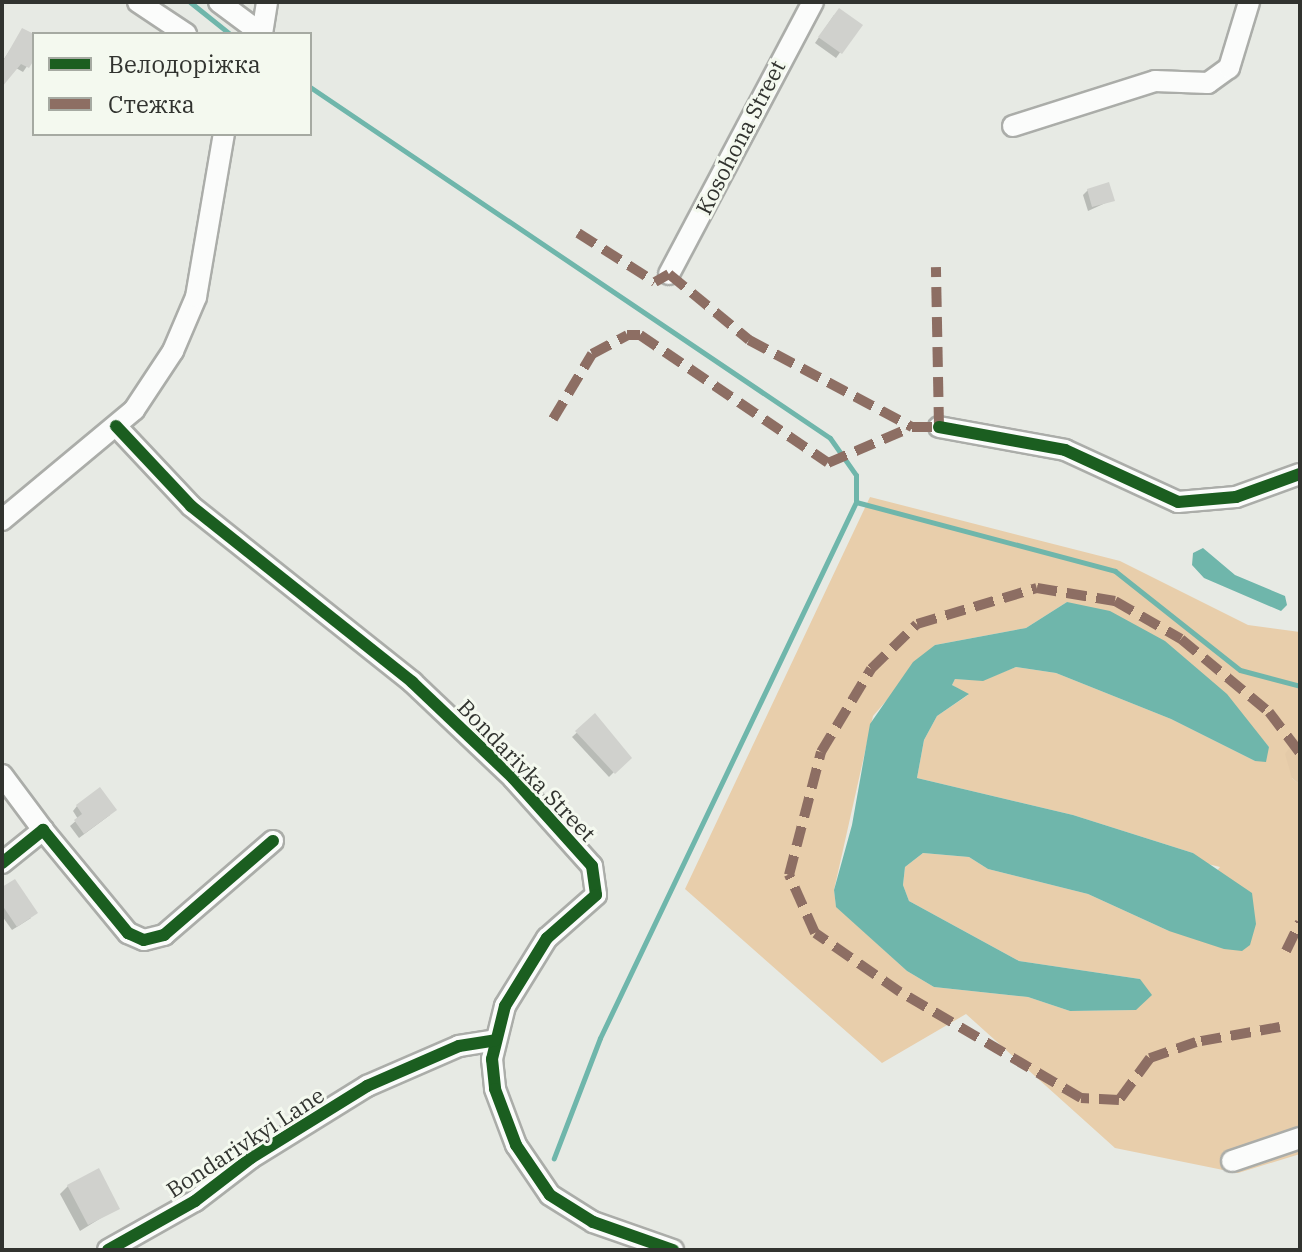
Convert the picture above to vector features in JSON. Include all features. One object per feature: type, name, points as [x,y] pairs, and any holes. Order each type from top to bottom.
[{"type":"street","points":[[138,2],[183,32]]},
{"type":"street","points":[[219,2],[259,32]]},
{"type":"street","points":[[262,32],[267,2]]},
{"type":"street","name":"Kosohona Street","points":[[669,274],[813,2]]},
{"type":"street","points":[[1013,126],[1155,81],[1208,83],[1229,68],[1249,2]]},
{"type":"street","points":[[2,520],[116,426],[152,385],[187,324],[196,297],[224,136]]},
{"type":"street","name":"Bondarivka Street","points":[[116,426],[191,506],[412,682],[513,778],[592,866],[596,895],[527,964],[505,1006],[496,1040],[495,1089],[532,1175],[550,1195],[593,1222],[673,1250]]},
{"type":"street","points":[[939,427],[1065,450],[1178,502],[1236,497],[1300,474]]},
{"type":"street","points":[[2,775],[128,933],[144,940],[164,935],[273,841]]},
{"type":"street","points":[[2,863],[43,830]]},
{"type":"street","name":"Bondarivkyi Lane","points":[[108,1250],[195,1201],[251,1158],[367,1086],[459,1046],[496,1040]]},
{"type":"street","points":[[1232,1161],[1300,1138]]},
{"type":"shaded area","points":[[870,497],[1120,561],[1248,625],[1300,632],[1300,739],[1292,778],[1300,785],[1300,1154],[1238,1173],[1115,1148],[966,1014],[882,1063],[685,889]],"holes":[[[1067,602],[1251,726],[1269,747],[1255,761],[1171,719],[1056,673],[1016,667],[983,680],[955,679],[952,685],[968,695],[937,716],[924,740],[917,778],[1073,815],[1193,853],[1204,863],[1220,867],[1169,931],[1088,894],[988,869],[969,857],[923,853],[905,867],[903,885],[909,901],[1019,961],[1140,979],[1136,1010],[1070,1011],[1028,997],[934,987],[907,971],[836,906],[834,890],[873,716],[935,645],[1026,628]]]},
{"type":"shaded area","points":[[1296,739],[1300,739],[1300,785],[1292,778],[1285,754]]},
{"type":"water","points":[[1203,548],[1235,575],[1285,596],[1287,605],[1281,611],[1204,578],[1192,565],[1193,553]]},
{"type":"water","points":[[1067,602],[1110,611],[1165,641],[1227,694],[1269,747],[1266,762],[1255,761],[1171,719],[1056,673],[1016,667],[983,681],[955,679],[952,685],[969,694],[937,716],[924,740],[917,778],[1073,815],[1193,853],[1252,893],[1256,924],[1250,945],[1242,951],[1224,949],[1169,931],[1088,894],[988,869],[969,857],[923,853],[905,867],[903,885],[909,901],[1019,961],[1140,979],[1152,995],[1136,1010],[1070,1011],[1028,997],[934,987],[907,971],[836,907],[834,890],[852,825],[870,724],[913,662],[935,645],[1026,628]]},
{"type":"building","points":[[839,8],[863,25],[842,54],[818,37]]},
{"type":"building","points":[[22,28],[32,33],[32,63],[29,68],[21,64],[2,87],[2,63]]},
{"type":"building","points":[[1109,182],[1115,201],[1092,207],[1087,189]]},
{"type":"building","points":[[595,713],[632,758],[615,774],[575,731]]},
{"type":"building","points":[[100,787],[117,810],[84,834],[74,820],[82,814],[76,805]]},
{"type":"building","points":[[15,879],[38,913],[17,927],[2,905],[2,887]]},
{"type":"building","points":[[99,1168],[120,1209],[88,1225],[67,1185]]},
{"type":"waterway","points":[[190,2],[228,32]]},
{"type":"waterway","points":[[312,88],[830,438],[856,475],[856,502],[600,1038],[554,1158]]},
{"type":"waterway","points":[[856,502],[1115,571],[1240,670],[1300,686]]},
{"type":"marked path","points":[[578,233],[655,282],[669,274],[749,340],[912,427],[939,427],[936,267]]},
{"type":"marked path","points":[[553,419],[592,354],[627,335],[640,335],[828,463],[912,427]]},
{"type":"marked path","points":[[1280,1027],[1196,1042],[1150,1058],[1119,1100],[1081,1098],[900,992],[815,933],[789,875],[821,752],[871,669],[917,624],[1037,588],[1115,601],[1181,639],[1269,712],[1300,753]]},
{"type":"marked path","points":[[1286,951],[1300,922]]},
{"type":"cycle path","points":[[116,426],[191,506],[412,682],[513,778],[592,866],[596,895],[547,938],[505,1006],[492,1059],[495,1089],[516,1145],[550,1195],[593,1222],[673,1250]]},
{"type":"cycle path","points":[[939,427],[1065,450],[1178,502],[1236,497],[1300,474]]},
{"type":"cycle path","points":[[2,863],[43,830],[128,933],[144,940],[164,935],[273,841]]},
{"type":"cycle path","points":[[108,1250],[195,1201],[251,1158],[367,1086],[459,1046],[496,1040]]}]
